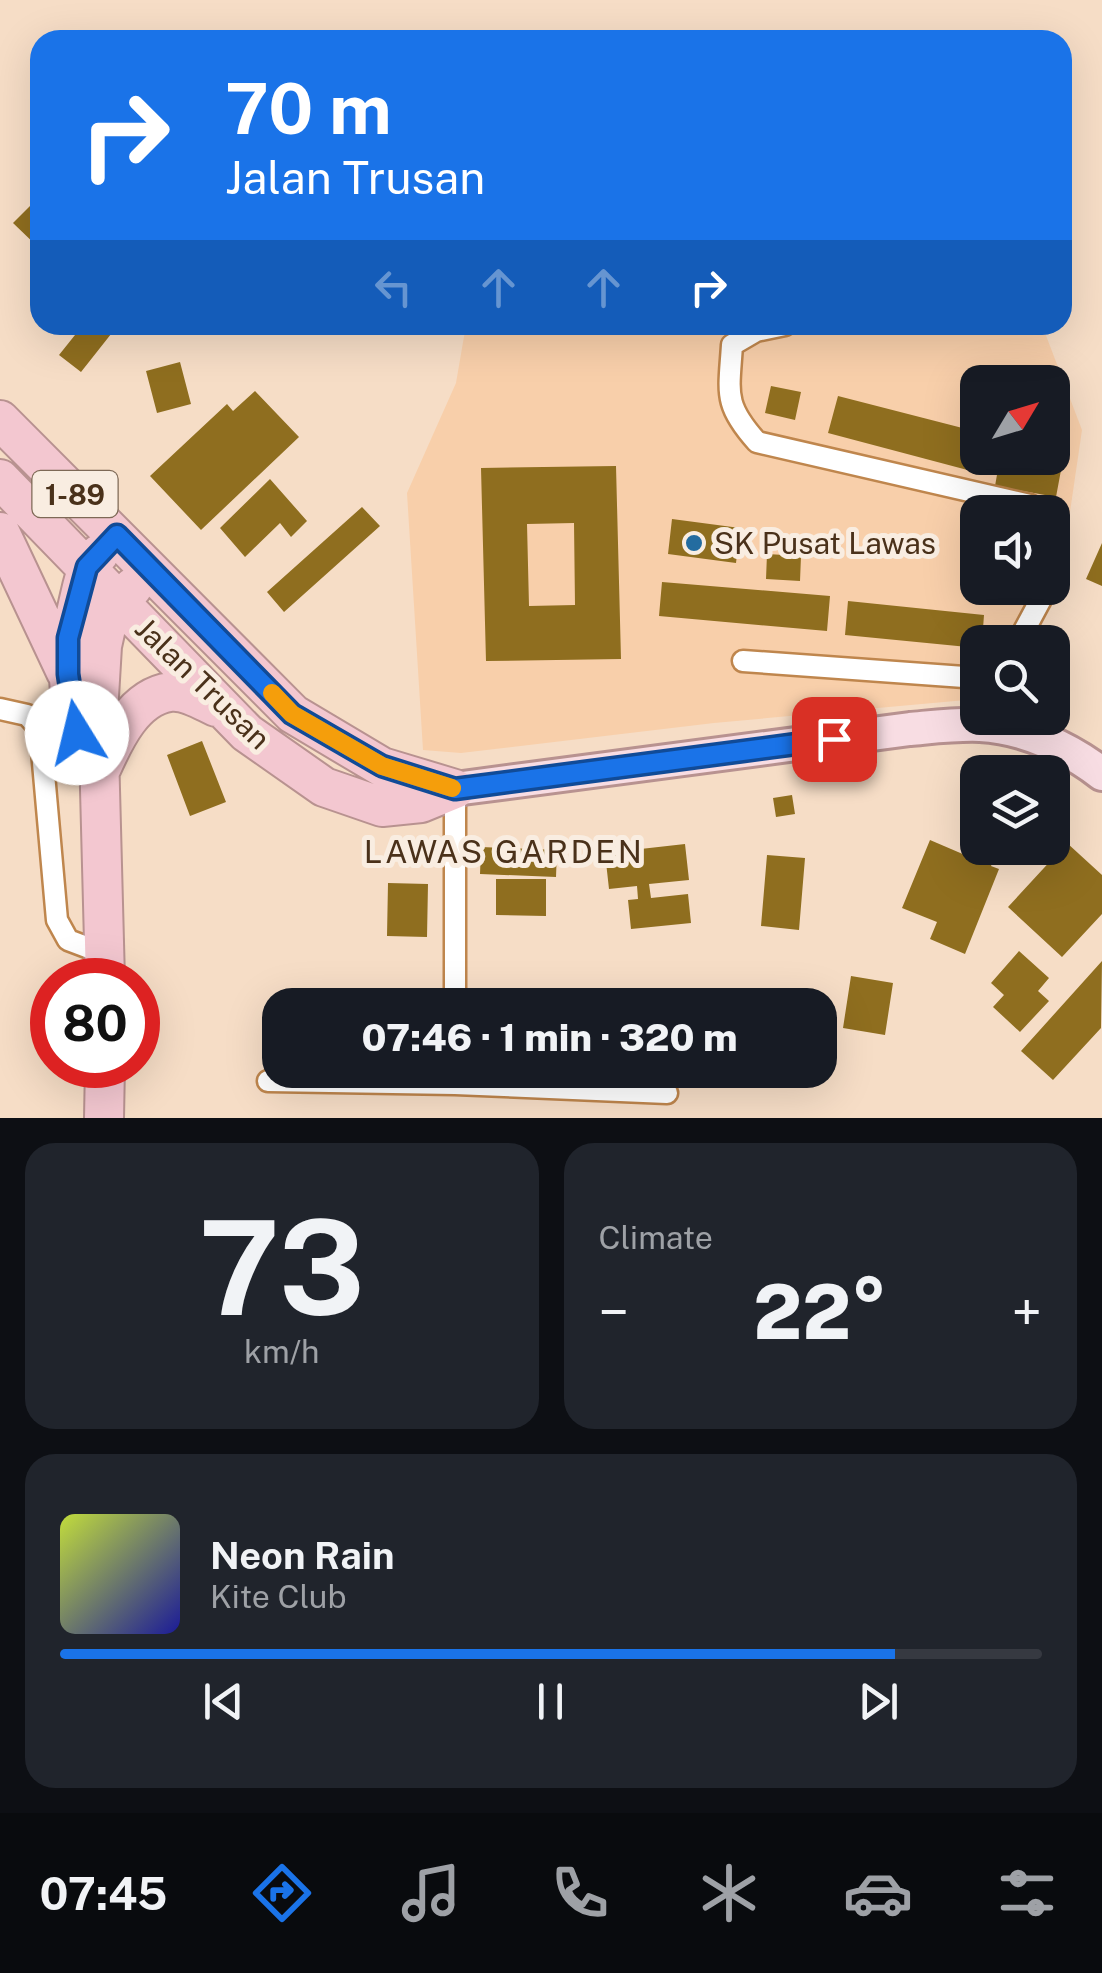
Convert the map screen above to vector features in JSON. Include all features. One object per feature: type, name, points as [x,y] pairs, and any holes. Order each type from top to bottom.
[{"type":"highway","name":"Jalan Trusan","points":[[0,420],[292,714],[382,766],[455,789]]},
{"type":"highway","name":"Jalan Trusan","points":[[0,480],[247,733],[324,787],[382,807],[422,803],[455,789]]},
{"type":"highway","points":[[0,532],[68,674]]},
{"type":"highway","name":"Jalan Trusan","points":[[100,786],[77,733],[68,674],[68,638],[87,567],[117,535]]},
{"type":"highway","name":"Jalan Trusan","points":[[105,958],[98,714],[102,646],[106,628],[120,602],[149,570]]},
{"type":"highway","points":[[100,786],[117,734],[141,705],[170,692],[192,696],[228,713]]},
{"type":"highway","points":[[104,1118],[105,1088]]},
{"type":"main road","name":"Jalan Trusan","points":[[455,789],[960,723]]},
{"type":"main road","name":"Jalan Trusan","points":[[1029,735],[1065,749],[1102,774]]},
{"type":"street","points":[[749,335],[732,345],[729,399],[740,422],[758,442],[987,495]]},
{"type":"street","points":[[743,661],[960,677]]},
{"type":"street","points":[[0,709],[27,715],[40,728],[56,920],[68,940],[93,958]]},
{"type":"street","points":[[455,789],[455,988]]},
{"type":"street","points":[[601,1088],[667,1093]]},
{"type":"shaded area","name":"SK Pusat Lawas","points":[[464,335],[1046,335],[1057,365],[960,365],[960,475],[1070,475],[1070,398],[1082,430],[1070,512],[1070,495],[960,495],[960,605],[1046,605],[1037,625],[960,625],[960,701],[714,723],[461,753],[423,750],[407,493],[456,383]]},
{"type":"building","points":[[30,206],[30,239],[13,223]]},
{"type":"building","points":[[75,335],[110,335],[81,372],[59,355]]},
{"type":"building","points":[[180,362],[191,404],[157,413],[146,371]]},
{"type":"building","points":[[771,386],[801,392],[795,420],[765,413]]},
{"type":"building","points":[[255,391],[299,437],[201,530],[150,476],[227,404],[233,411]]},
{"type":"building","points":[[838,396],[960,427],[960,468],[828,433]]},
{"type":"building","points":[[616,466],[621,659],[486,661],[481,468]],"holes":[[[574,523],[575,605],[529,606],[527,524]]]},
{"type":"building","points":[[997,475],[1060,475],[1056,495],[995,486]]},
{"type":"building","points":[[270,479],[307,521],[291,537],[280,523],[245,557],[220,528]]},
{"type":"building","points":[[362,507],[380,526],[284,612],[267,592]]},
{"type":"building","points":[[672,519],[740,528],[736,563],[668,554]]},
{"type":"building","points":[[1102,543],[1102,586],[1086,579]]},
{"type":"building","points":[[767,554],[801,556],[800,581],[766,579]]},
{"type":"building","points":[[662,582],[830,596],[827,631],[659,616]]},
{"type":"building","points":[[848,601],[984,615],[983,625],[960,625],[960,646],[845,635]]},
{"type":"building","points":[[202,741],[226,802],[190,816],[167,755]]},
{"type":"building","points":[[792,795],[795,814],[776,817],[773,798]]},
{"type":"building","points":[[930,840],[960,853],[960,865],[991,865],[999,869],[965,954],[930,939],[937,922],[902,908]]},
{"type":"building","points":[[685,844],[689,880],[649,884],[651,898],[688,894],[691,923],[631,929],[628,900],[638,899],[637,886],[609,889],[605,853]]},
{"type":"building","points":[[1070,846],[1102,875],[1102,914],[1062,957],[1008,907],[1047,865],[1070,865]]},
{"type":"building","points":[[481,847],[557,850],[556,877],[480,874]]},
{"type":"building","points":[[767,855],[805,858],[799,930],[761,926]]},
{"type":"building","points":[[496,879],[546,879],[546,916],[496,915]]},
{"type":"building","points":[[388,883],[428,884],[427,937],[387,936]]},
{"type":"building","points":[[1019,951],[1049,978],[1038,991],[1049,1001],[1020,1032],[993,1007],[1004,995],[991,983]]},
{"type":"building","points":[[1102,961],[1101,1028],[1053,1080],[1021,1051]]},
{"type":"building","points":[[851,976],[893,983],[885,1035],[843,1028]]},
{"type":"slow traffic","points":[[272,693],[292,714],[382,766],[452,788]]},
{"type":"place","name":"SK Pusat Lawas","points":[[694,543]]},
{"type":"district","name":"LAWAS GARDEN","points":[[504,851]]},
{"type":"route","points":[[77,733],[68,674],[68,638],[87,567],[117,535],[292,714],[382,766],[455,789],[834,739]]}]
